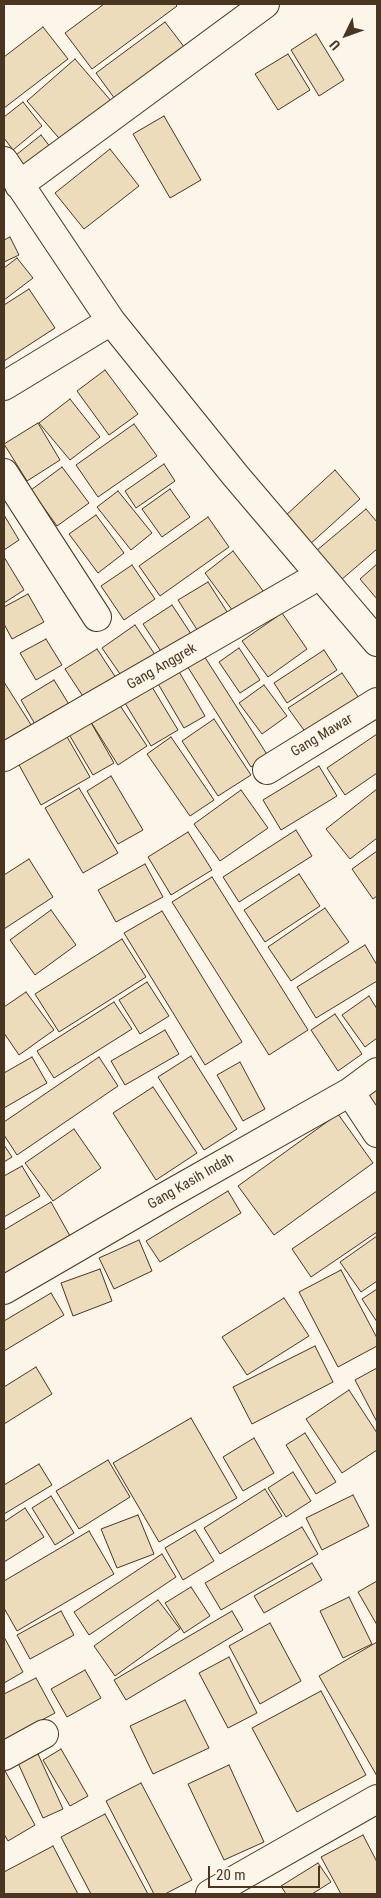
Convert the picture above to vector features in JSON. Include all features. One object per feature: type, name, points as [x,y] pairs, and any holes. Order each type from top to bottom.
[{"type":"street","points":[[19,186],[265,4]]},
{"type":"street","points":[[4,161],[111,321],[235,475],[377,642]]},
{"type":"street","points":[[4,386],[111,321]]},
{"type":"street","points":[[4,473],[97,617]]},
{"type":"street","name":"Gang Anggrek","points":[[4,757],[320,575]]},
{"type":"street","name":"Gang Mawar","points":[[267,770],[377,702]]},
{"type":"street","name":"Gang Kasih Indah","points":[[4,1290],[350,1092],[377,1072]]},
{"type":"street","points":[[350,1092],[377,1133]]},
{"type":"street","points":[[4,1756],[44,1734]]},
{"type":"street","points":[[210,1894],[377,1799]]},
{"type":"building","points":[[104,4],[175,4],[177,6],[92,69],[65,33]]},
{"type":"building","points":[[165,22],[185,48],[115,99],[96,73]]},
{"type":"building","points":[[43,27],[68,59],[4,108],[4,57]]},
{"type":"building","points":[[316,34],[344,80],[319,96],[291,50]]},
{"type":"building","points":[[288,54],[310,90],[278,110],[255,74]]},
{"type":"building","points":[[75,59],[112,102],[64,144],[27,101]]},
{"type":"building","points":[[23,102],[42,126],[13,150],[4,138],[4,117]]},
{"type":"building","points":[[164,116],[201,180],[170,198],[133,134]]},
{"type":"building","points":[[41,135],[51,148],[26,167],[16,155]]},
{"type":"building","points":[[110,149],[139,186],[84,229],[55,193]]},
{"type":"building","points":[[10,237],[19,255],[4,262],[4,240]]},
{"type":"building","points":[[17,258],[33,278],[4,300],[4,268]]},
{"type":"building","points":[[29,289],[55,328],[4,361],[4,305]]},
{"type":"building","points":[[105,370],[138,414],[109,435],[77,391]]},
{"type":"building","points":[[70,399],[100,437],[70,460],[39,423]]},
{"type":"building","points":[[38,423],[60,460],[27,481],[4,444]]},
{"type":"building","points":[[134,424],[157,456],[98,497],[76,465]]},
{"type":"building","points":[[164,464],[175,481],[136,508],[125,491]]},
{"type":"building","points":[[62,467],[89,503],[57,526],[31,490]]},
{"type":"building","points":[[335,470],[360,499],[309,545],[284,517]]},
{"type":"building","points":[[170,489],[190,517],[162,537],[142,509]]},
{"type":"building","points":[[118,491],[152,533],[131,550],[97,507]]},
{"type":"building","points":[[366,509],[377,522],[377,549],[341,580],[316,551]]},
{"type":"building","points":[[4,515],[19,540],[4,550]]},
{"type":"building","points":[[96,515],[124,553],[98,573],[69,534]]},
{"type":"building","points":[[208,517],[229,547],[160,596],[139,566]]},
{"type":"building","points":[[233,551],[267,596],[238,618],[205,573]]},
{"type":"building","points":[[4,557],[24,590],[4,603]]},
{"type":"building","points":[[377,564],[377,599],[360,579]]},
{"type":"building","points":[[132,565],[155,599],[124,620],[101,586]]},
{"type":"building","points":[[208,582],[233,621],[203,639],[178,600]]},
{"type":"building","points":[[28,594],[44,622],[12,639],[4,624],[4,607]]},
{"type":"building","points":[[172,605],[197,643],[168,662],[143,624]]},
{"type":"building","points":[[282,613],[307,649],[268,677],[242,641]]},
{"type":"building","points":[[135,625],[160,662],[127,684],[102,648]]},
{"type":"building","points":[[46,639],[62,665],[36,680],[20,653]]},
{"type":"building","points":[[199,648],[268,756],[251,767],[182,658]]},
{"type":"building","points":[[239,648],[260,680],[240,693],[219,662]]},
{"type":"building","points":[[97,649],[120,684],[88,704],[65,669]]},
{"type":"building","points":[[324,650],[337,670],[287,703],[274,683]]},
{"type":"building","points":[[178,670],[205,716],[184,728],[157,682]]},
{"type":"building","points":[[342,673],[359,698],[306,733],[288,708]]},
{"type":"building","points":[[54,680],[70,706],[36,726],[21,700]]},
{"type":"building","points":[[4,682],[35,731],[4,744]]},
{"type":"building","points":[[264,685],[287,716],[262,734],[239,703]]},
{"type":"building","points":[[152,687],[178,730],[151,746],[125,703]]},
{"type":"building","points":[[117,701],[147,746],[118,765],[89,719]]},
{"type":"building","points":[[89,719],[114,763],[93,775],[67,731]]},
{"type":"building","points":[[214,719],[251,775],[218,796],[182,741]]},
{"type":"building","points":[[377,734],[377,773],[345,795],[327,768]]},
{"type":"building","points":[[66,735],[90,777],[41,805],[18,763]]},
{"type":"building","points":[[171,737],[214,800],[190,816],[147,754]]},
{"type":"building","points":[[319,766],[337,796],[281,830],[263,800]]},
{"type":"building","points":[[111,776],[143,830],[118,844],[87,791]]},
{"type":"building","points":[[79,788],[118,853],[83,873],[45,808]]},
{"type":"building","points":[[377,789],[377,838],[350,859],[326,829]]},
{"type":"building","points":[[241,790],[268,828],[220,861],[194,824]]},
{"type":"building","points":[[296,830],[312,856],[239,902],[223,877]]},
{"type":"building","points":[[188,832],[212,870],[171,895],[148,857]]},
{"type":"building","points":[[377,851],[377,896],[373,899],[352,869]]},
{"type":"building","points":[[29,859],[53,897],[4,929],[4,875]]},
{"type":"building","points":[[145,864],[163,897],[116,922],[98,890]]},
{"type":"building","points":[[299,874],[320,906],[265,942],[244,910]]},
{"type":"building","points":[[212,877],[308,1030],[269,1055],[172,902]]},
{"type":"building","points":[[325,908],[349,942],[291,981],[268,947]]},
{"type":"building","points":[[51,910],[76,945],[35,975],[10,940]]},
{"type":"building","points":[[162,911],[242,1042],[205,1065],[124,933]]},
{"type":"building","points":[[122,939],[146,977],[59,1032],[35,994]]},
{"type":"building","points":[[365,945],[377,965],[377,981],[316,1018],[297,987]]},
{"type":"building","points":[[147,982],[169,1016],[140,1034],[119,1000]]},
{"type":"building","points":[[26,992],[54,1030],[19,1055],[4,1033],[4,1007]]},
{"type":"building","points":[[369,996],[377,1009],[377,1038],[365,1047],[342,1015]]},
{"type":"building","points":[[114,1002],[132,1029],[54,1078],[37,1051]]},
{"type":"building","points":[[335,1014],[362,1054],[338,1071],[311,1030]]},
{"type":"building","points":[[165,1030],[179,1054],[125,1085],[111,1061]]},
{"type":"building","points":[[191,1056],[237,1129],[204,1150],[158,1077]]},
{"type":"building","points":[[32,1057],[47,1083],[4,1108],[4,1073]]},
{"type":"building","points":[[99,1057],[118,1086],[17,1155],[4,1135],[4,1122]]},
{"type":"building","points":[[240,1062],[265,1109],[243,1121],[217,1075]]},
{"type":"building","points":[[377,1082],[377,1115],[361,1093]]},
{"type":"building","points":[[153,1087],[197,1153],[156,1180],[113,1113]]},
{"type":"building","points":[[338,1114],[373,1163],[274,1235],[238,1186]]},
{"type":"building","points":[[74,1129],[101,1168],[53,1201],[25,1163]]},
{"type":"building","points":[[4,1145],[12,1157],[4,1162]]},
{"type":"building","points":[[22,1166],[40,1196],[4,1217],[4,1176]]},
{"type":"building","points":[[228,1191],[241,1213],[160,1262],[146,1241]]},
{"type":"building","points":[[377,1191],[377,1232],[311,1277],[292,1249]]},
{"type":"building","points":[[51,1202],[70,1236],[4,1274],[4,1230]]},
{"type":"building","points":[[377,1236],[377,1281],[361,1292],[340,1262]]},
{"type":"building","points":[[139,1240],[152,1271],[114,1289],[99,1258]]},
{"type":"building","points":[[100,1269],[112,1301],[73,1316],[61,1283]]},
{"type":"building","points":[[341,1270],[377,1338],[377,1346],[338,1367],[299,1292]]},
{"type":"building","points":[[377,1289],[377,1322],[362,1299]]},
{"type":"building","points":[[51,1293],[64,1315],[4,1351],[4,1321]]},
{"type":"building","points":[[284,1298],[309,1336],[247,1375],[222,1337]]},
{"type":"building","points":[[315,1346],[333,1382],[252,1424],[233,1387]]},
{"type":"building","points":[[36,1367],[52,1394],[4,1424],[4,1387]]},
{"type":"building","points":[[377,1368],[377,1422],[355,1380]]},
{"type":"building","points":[[349,1390],[377,1433],[377,1450],[342,1473],[306,1419]]},
{"type":"building","points":[[191,1418],[237,1498],[159,1542],[113,1463]]},
{"type":"building","points":[[305,1433],[336,1482],[316,1494],[286,1445]]},
{"type":"building","points":[[254,1438],[274,1473],[243,1491],[223,1457]]},
{"type":"building","points":[[108,1460],[130,1497],[79,1529],[56,1491]]},
{"type":"building","points":[[39,1464],[52,1485],[4,1514],[4,1485]]},
{"type":"building","points":[[293,1472],[311,1501],[286,1517],[268,1488]]},
{"type":"building","points":[[265,1489],[282,1516],[220,1554],[204,1528]]},
{"type":"building","points":[[353,1495],[369,1526],[322,1550],[306,1518]]},
{"type":"building","points":[[51,1496],[74,1533],[55,1545],[32,1508]]},
{"type":"building","points":[[25,1508],[44,1537],[4,1562],[4,1522]]},
{"type":"building","points":[[138,1515],[154,1554],[117,1568],[101,1529]]},
{"type":"building","points":[[302,1527],[318,1554],[221,1610],[205,1583]]},
{"type":"building","points":[[195,1530],[214,1561],[183,1580],[165,1548]]},
{"type":"building","points":[[89,1531],[114,1574],[17,1631],[4,1608],[4,1581]]},
{"type":"building","points":[[162,1554],[176,1577],[89,1635],[74,1612]]},
{"type":"building","points":[[312,1563],[322,1580],[264,1613],[254,1596]]},
{"type":"building","points":[[377,1581],[377,1625],[358,1592]]},
{"type":"building","points":[[191,1587],[210,1616],[184,1633],[165,1603]]},
{"type":"building","points":[[349,1597],[372,1644],[343,1658],[320,1611]]},
{"type":"building","points":[[158,1600],[180,1629],[115,1676],[94,1646]]},
{"type":"building","points":[[61,1611],[74,1635],[30,1659],[17,1635]]},
{"type":"building","points":[[232,1611],[243,1630],[126,1700],[114,1680]]},
{"type":"building","points":[[270,1623],[301,1681],[260,1704],[229,1646]]},
{"type":"building","points":[[4,1637],[23,1672],[4,1683]]},
{"type":"building","points":[[377,1642],[377,1776],[319,1676]]},
{"type":"building","points":[[229,1657],[257,1713],[228,1728],[199,1673]]},
{"type":"building","points":[[85,1670],[101,1698],[67,1717],[51,1689]]},
{"type":"building","points":[[36,1678],[55,1713],[4,1740],[4,1694]]},
{"type":"building","points":[[321,1691],[366,1775],[297,1812],[252,1728]]},
{"type":"building","points":[[185,1700],[209,1748],[153,1774],[130,1726]]},
{"type":"building","points":[[61,1749],[88,1796],[70,1806],[43,1760]]},
{"type":"building","points":[[38,1754],[63,1809],[43,1818],[18,1763]]},
{"type":"building","points":[[229,1765],[264,1842],[224,1860],[188,1784]]},
{"type":"building","points":[[4,1769],[35,1825],[8,1841],[4,1834]]},
{"type":"building","points":[[141,1783],[192,1880],[165,1894],[154,1894],[106,1801]]},
{"type":"building","points":[[105,1814],[148,1894],[91,1894],[61,1837]]},
{"type":"building","points":[[363,1835],[377,1862],[377,1894],[341,1894],[321,1857]]},
{"type":"building","points":[[53,1846],[78,1894],[4,1894],[4,1872]]},
{"type":"building","points":[[318,1863],[331,1882],[312,1894],[286,1894],[281,1886]]}]
